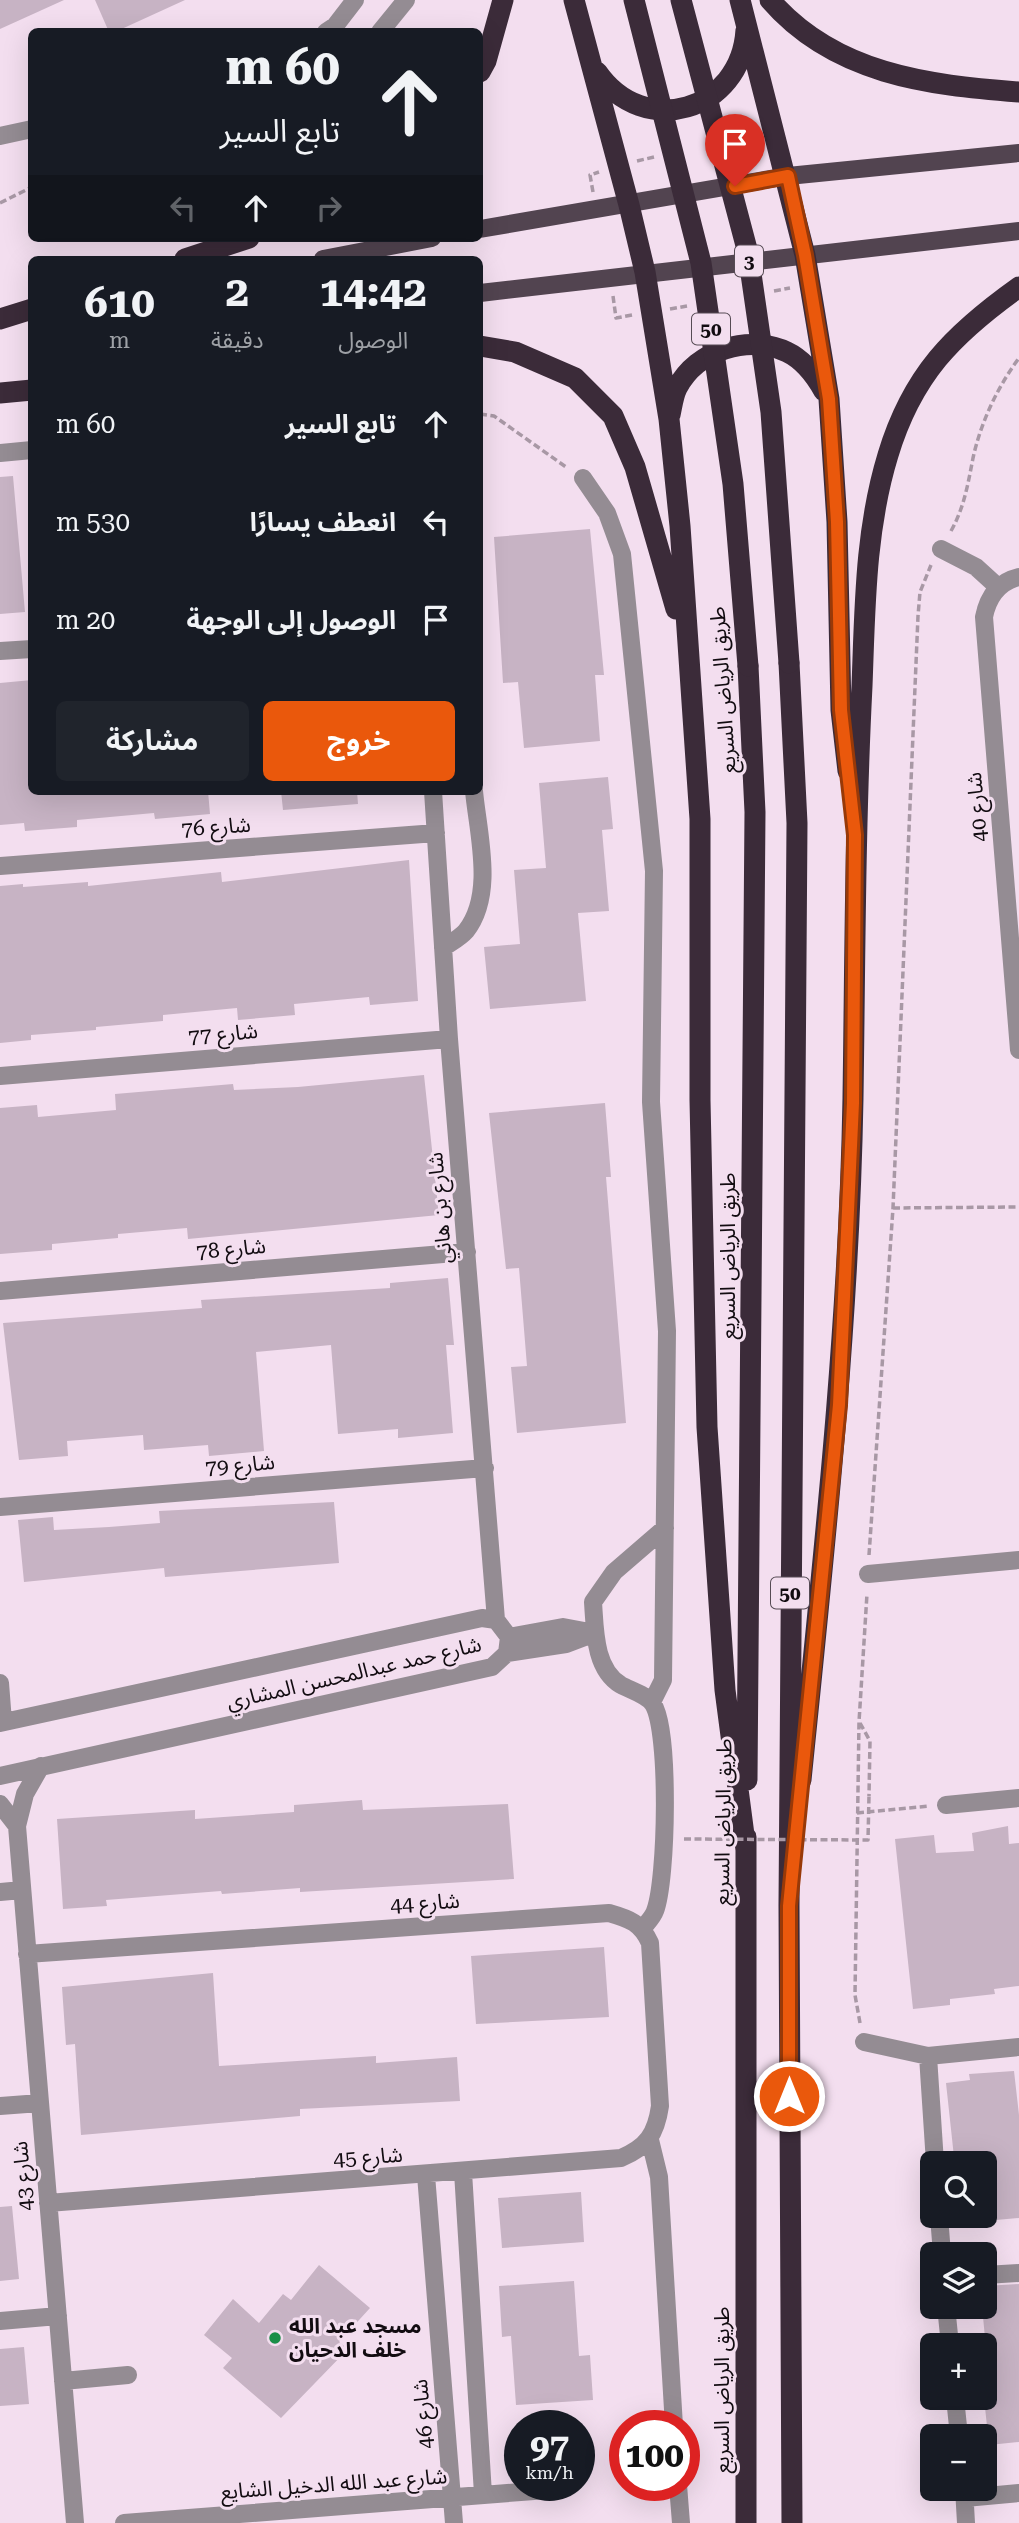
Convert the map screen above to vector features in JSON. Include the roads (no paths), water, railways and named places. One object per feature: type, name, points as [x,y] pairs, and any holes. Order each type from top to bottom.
[{"type":"highway","points":[[483,66],[503,0]]},
{"type":"highway","points":[[573,0],[645,272],[668,419],[700,820],[700,1100],[707,1427],[725,1690],[746,1850]]},
{"type":"highway","name":"طريق الرياض السريع","points":[[634,0],[701,263],[733,485],[748,666],[755,812],[746,1850],[746,2523]]},
{"type":"highway","name":"50","points":[[681,0],[748,253],[771,412],[789,663],[797,823],[789,1906],[792,2523]]},
{"type":"highway","points":[[740,0],[788,176],[805,255],[829,399],[837,522],[841,710],[855,835]]},
{"type":"highway","points":[[770,0],[787,19],[824,46],[874,68],[913,81],[1019,92]]},
{"type":"highway","points":[[592,65],[606,86],[626,101],[650,109],[675,110],[699,103],[720,89],[736,70],[745,47],[747,22]]},
{"type":"highway","points":[[194,256],[237,242]]},
{"type":"highway","points":[[789,1906],[839,1405],[853,1103],[855,835],[868,543],[888,454],[911,396],[936,357],[976,320],[1019,287]]},
{"type":"highway","points":[[0,321],[28,310]]},
{"type":"highway","points":[[668,419],[677,388],[697,363],[725,348],[756,344],[787,352],[813,371],[829,399]]},
{"type":"highway","points":[[483,347],[515,352],[575,379],[613,416],[635,467],[688,650]]},
{"type":"highway","points":[[0,392],[28,390]]},
{"type":"main road","points":[[483,229],[788,176],[1019,153]]},
{"type":"main road","name":"3","points":[[483,293],[1019,231]]},
{"type":"main road","points":[[339,256],[411,242]]},
{"type":"main road","points":[[0,321],[28,318]]},
{"type":"main road","points":[[0,392],[28,384]]},
{"type":"street","points":[[332,28],[355,0]]},
{"type":"street","points":[[383,28],[405,0]]},
{"type":"street","points":[[0,136],[28,130]]},
{"type":"street","points":[[0,453],[28,450]]},
{"type":"street","points":[[583,478],[607,513],[622,554],[654,870],[651,1102],[667,1331],[663,1680],[652,1702]]},
{"type":"street","points":[[942,549],[976,567],[998,587],[1019,577]]},
{"type":"street","name":"شارع 40","points":[[998,587],[988,600],[984,617],[1014,909],[1019,1050]]},
{"type":"street","points":[[0,652],[28,649]]},
{"type":"street","name":"شارع بن هاني","points":[[433,795],[449,1039],[496,1620]]},
{"type":"street","points":[[443,948],[465,933],[477,913],[483,889],[474,795]]},
{"type":"street","name":"شارع 76","points":[[0,866],[436,833]]},
{"type":"street","name":"شارع 77","points":[[0,1076],[449,1039]]},
{"type":"street","name":"شارع 78","points":[[0,1291],[467,1252]]},
{"type":"street","name":"شارع 79","points":[[0,1507],[485,1468]]},
{"type":"street","points":[[665,1528],[614,1572],[593,1602],[599,1656],[617,1683],[652,1702],[662,1726],[663,1836],[657,1904],[655,1913],[643,1928],[650,1943],[660,2106],[657,2126],[650,2140],[659,2177],[673,2410]]},
{"type":"street","points":[[868,1574],[1019,1560]]},
{"type":"street","name":"شارع حمد عبدالمحسن المشاري","points":[[0,1776],[492,1667],[508,1645],[496,1620],[482,1618],[1,1723]]},
{"type":"street","points":[[508,1645],[566,1644],[595,1633]]},
{"type":"street","points":[[0,1683],[1,1723]]},
{"type":"street","name":"شارع 43","points":[[41,1766],[25,1794],[17,1826],[75,2523]]},
{"type":"street","points":[[946,1805],[1019,1798]]},
{"type":"street","points":[[0,1804],[17,1826]]},
{"type":"street","points":[[0,1892],[22,1890]]},
{"type":"street","name":"شارع 44","points":[[27,1954],[610,1913],[630,1919],[643,1928]]},
{"type":"street","points":[[864,2042],[928,2056],[1019,2047]]},
{"type":"street","points":[[928,2056],[934,2151]]},
{"type":"street","points":[[0,2106],[40,2103]]},
{"type":"street","name":"شارع 45","points":[[48,2203],[621,2158],[638,2151],[650,2140]]},
{"type":"street","points":[[463,2172],[483,2494]]},
{"type":"street","name":"شارع 46","points":[[426,2175],[454,2523]]},
{"type":"street","points":[[997,2274],[1019,2273]]},
{"type":"street","points":[[0,2321],[58,2316]]},
{"type":"street","points":[[63,2381],[128,2375]]},
{"type":"street","name":"شارع عبد الله الدخيل الشايع","points":[[124,2523],[202,2520],[504,2493]]},
{"type":"street","points":[[997,2493],[1019,2493]]},
{"type":"street","points":[[679,2501],[681,2523]]},
{"type":"street","points":[[965,2501],[967,2523]]},
{"type":"place","name":"مسجد عبد الله خلف الدحيان","points":[[275,2338]]}]
